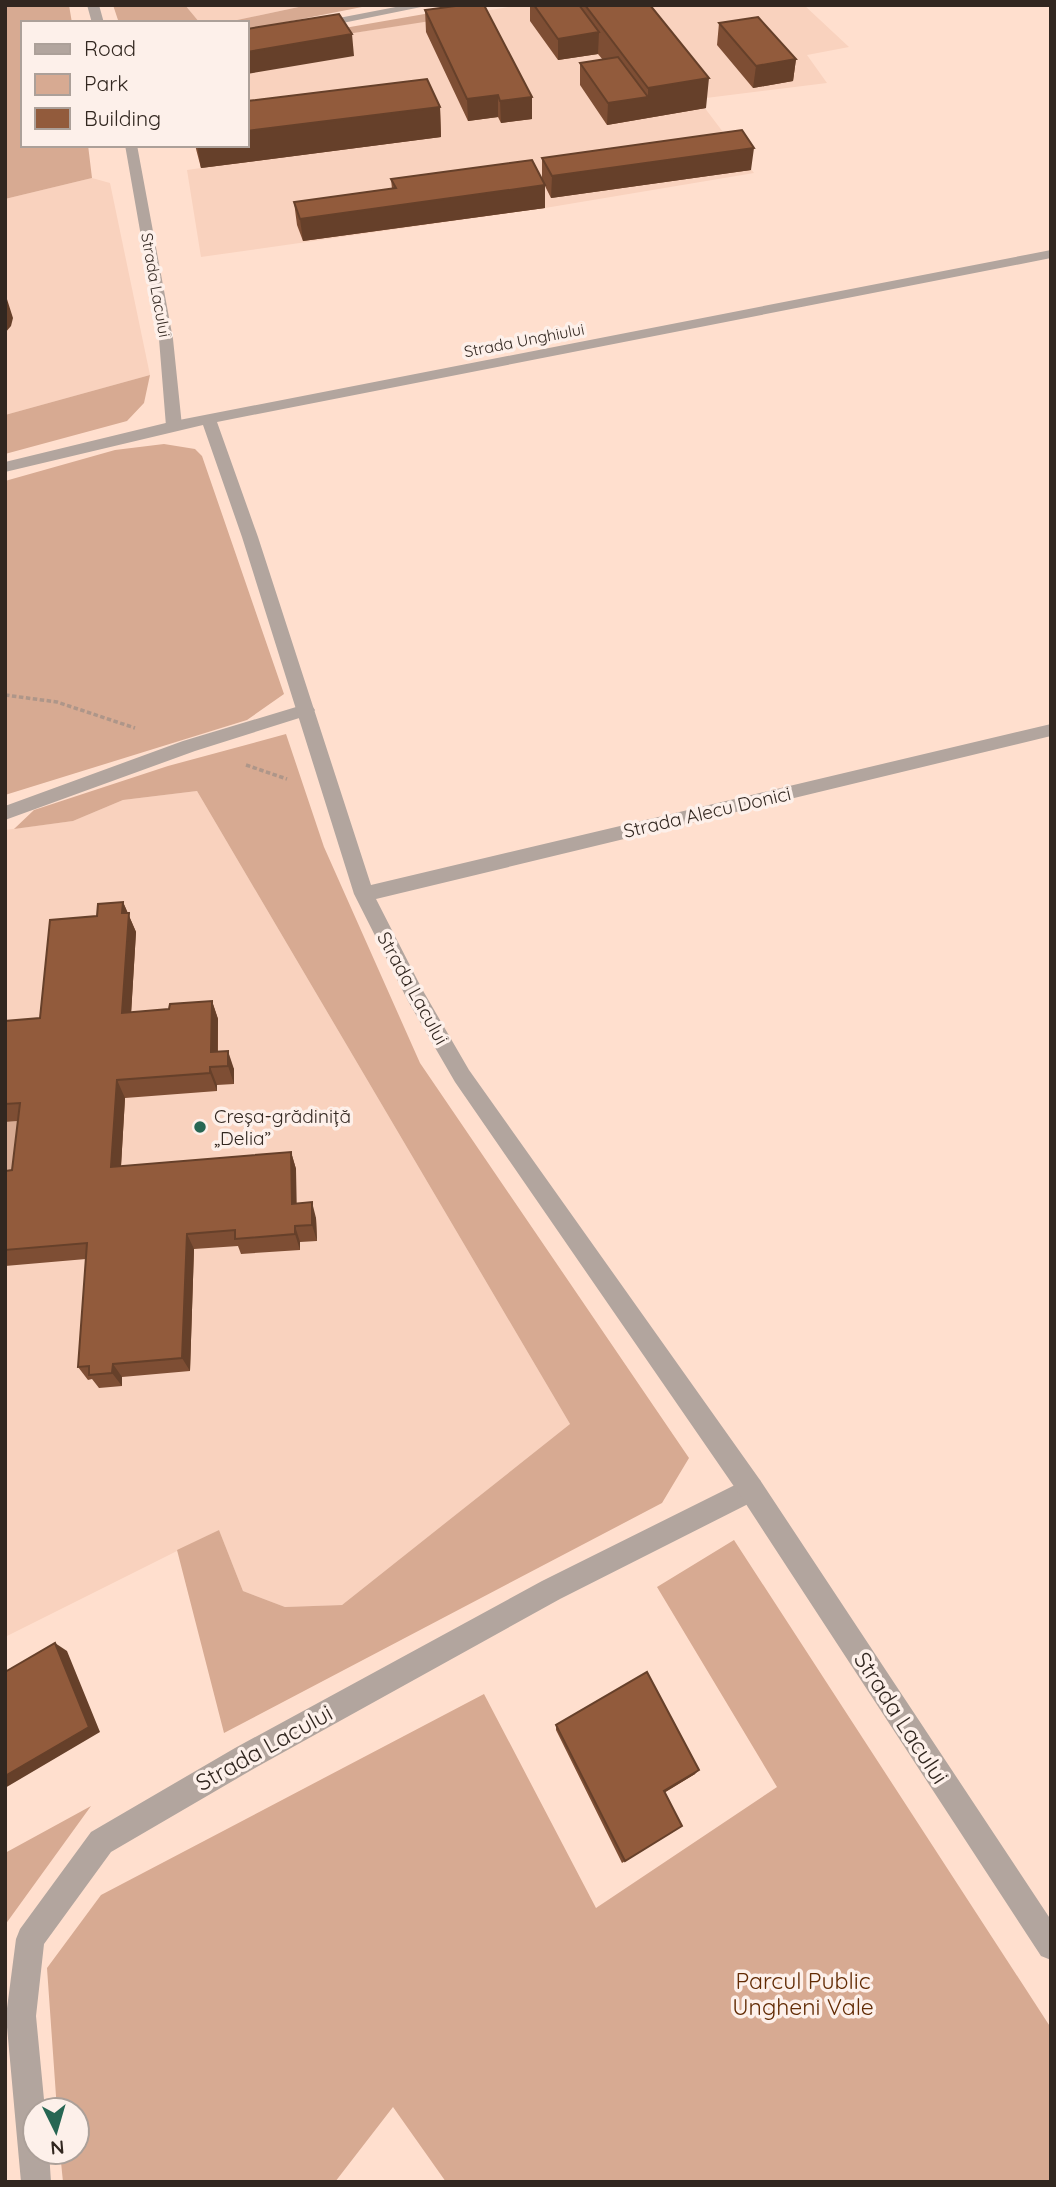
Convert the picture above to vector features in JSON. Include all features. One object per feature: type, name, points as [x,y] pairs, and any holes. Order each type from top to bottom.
[{"type":"street","points":[[300,28],[426,5]]},
{"type":"street","name":"Strada Lacului","points":[[131,147],[166,339],[174,426]]},
{"type":"street","name":"Strada Unghiului","points":[[5,467],[174,426],[1051,254]]},
{"type":"street","name":"Strada Lacului","points":[[209,420],[364,894],[390,949],[462,1076],[751,1489],[1051,1946]]},
{"type":"street","points":[[5,813],[189,746],[306,710]]},
{"type":"street","name":"Strada Alecu Donici","points":[[364,894],[1051,730]]},
{"type":"street","name":"Strada Lacului","points":[[36,2182],[21,2016],[30,1939],[101,1842],[245,1758],[527,1603],[751,1489]]},
{"type":"shaded area","points":[[185,5],[308,5],[232,21],[198,21]]},
{"type":"shaded area","points":[[520,5],[804,5],[849,47],[807,55],[827,83],[698,99],[754,173],[545,208],[201,257],[187,170],[201,168],[196,147],[248,147],[248,51]]},
{"type":"shaded area","points":[[92,178],[110,183],[150,375],[5,415],[5,199]]},
{"type":"shaded area","name":"Creșa-grădiniță „Delia”","points":[[197,791],[570,1424],[342,1605],[285,1607],[243,1591],[219,1530],[5,1637],[5,830],[73,821],[123,800]]},
{"type":"green space","points":[[5,5],[69,5],[72,21],[21,21],[21,147],[88,147],[92,178],[5,199]]},
{"type":"green space","points":[[113,5],[185,5],[198,21],[118,21]]},
{"type":"green space","points":[[308,5],[372,5],[248,30],[248,21],[232,21]]},
{"type":"green space","points":[[459,8],[475,14],[341,35],[248,45]]},
{"type":"green space","points":[[150,375],[144,403],[127,421],[5,454],[5,415]]},
{"type":"green space","points":[[164,444],[195,449],[202,456],[284,694],[247,720],[5,795],[5,481],[115,450]]},
{"type":"green space","points":[[286,734],[324,847],[420,1063],[689,1458],[662,1503],[224,1733],[177,1550],[219,1530],[243,1591],[285,1607],[342,1605],[570,1424],[197,791],[123,800],[73,821],[14,829],[34,810],[168,766]]},
{"type":"green space","points":[[31,1120],[23,1187],[5,1188],[5,1122]]},
{"type":"green space","name":"Parcul Public Ungheni Vale","points":[[734,1540],[1051,2028],[1051,2182],[446,2182],[393,2107],[335,2182],[63,2182],[61,2166],[91,2166],[91,2096],[56,2096],[47,1968],[101,1895],[484,1694],[596,1908],[777,1787],[657,1587]]},
{"type":"green space","points":[[91,1806],[5,1925],[5,1853]]},
{"type":"building","points":[[484,5],[532,97],[500,101],[498,95],[467,99],[425,10]]},
{"type":"building","points":[[534,5],[579,5],[599,32],[558,39]]},
{"type":"building","points":[[585,5],[650,5],[709,78],[648,88]]},
{"type":"building","points":[[339,14],[352,34],[248,52],[248,29]]},
{"type":"building","points":[[758,17],[796,59],[756,66],[719,23]]},
{"type":"building","points":[[618,57],[648,97],[608,103],[580,63]]},
{"type":"building","points":[[427,79],[440,107],[248,131],[248,101]]},
{"type":"building","points":[[742,130],[754,148],[552,176],[542,158]]},
{"type":"building","points":[[532,160],[545,185],[300,219],[294,202],[396,188],[391,179]]},
{"type":"building","points":[[123,902],[122,913],[129,913],[122,1013],[169,1009],[170,1004],[212,1001],[211,1052],[228,1051],[228,1066],[210,1067],[210,1073],[117,1080],[111,1167],[291,1152],[292,1204],[312,1202],[312,1225],[295,1226],[295,1234],[235,1239],[235,1230],[187,1234],[182,1358],[113,1364],[112,1373],[89,1375],[89,1366],[78,1367],[87,1243],[5,1250],[5,1171],[12,1170],[20,1103],[5,1104],[5,1021],[40,1018],[50,920],[97,916],[98,904]]},
{"type":"building","points":[[55,1643],[89,1727],[5,1776],[5,1672]]},
{"type":"building","points":[[647,1672],[699,1770],[664,1791],[682,1826],[625,1861],[556,1725]]},
{"type":"place","name":"Creșa-grădiniță „Delia”","points":[[200,1127]]}]
